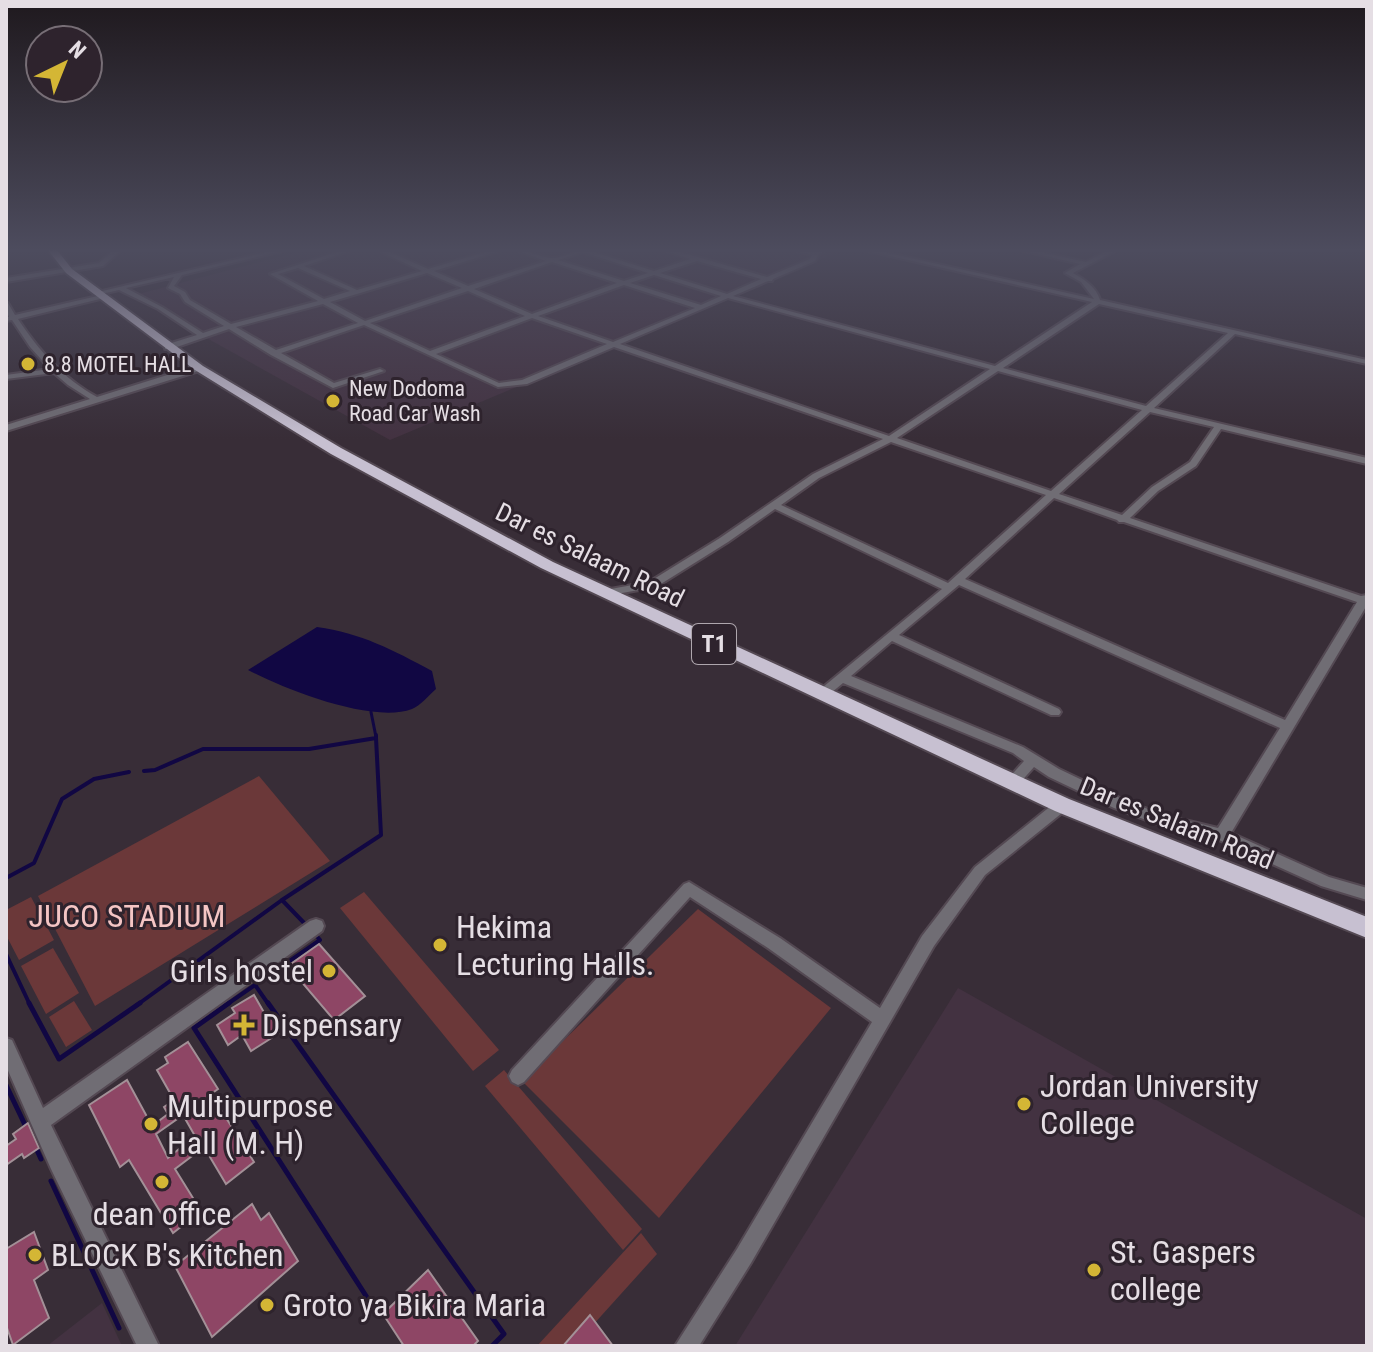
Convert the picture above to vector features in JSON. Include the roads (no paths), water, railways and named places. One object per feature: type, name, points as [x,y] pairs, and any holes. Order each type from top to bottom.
[{"type":"highway","name":"Dar es Salaam Road","points":[[124,313],[199,368],[395,485],[605,593],[1062,805],[1367,928]]},
{"type":"street","points":[[168,313],[200,334]]},
{"type":"street","points":[[208,313],[335,387],[380,371]]},
{"type":"street","points":[[168,347],[200,334],[279,313]]},
{"type":"street","points":[[346,313],[429,354],[506,386],[524,382],[691,313]]},
{"type":"street","points":[[274,353],[393,313]]},
{"type":"street","points":[[524,313],[1122,520],[1365,599],[1222,835]]},
{"type":"street","points":[[429,354],[540,313]]},
{"type":"street","points":[[791,313],[1145,408],[1367,461]]},
{"type":"street","points":[[605,593],[652,585],[816,476],[888,440],[1080,313]]},
{"type":"street","points":[[1145,313],[1367,362]]},
{"type":"street","points":[[10,318],[79,392],[97,400]]},
{"type":"street","points":[[821,695],[893,637],[1232,333]]},
{"type":"street","points":[[6,428],[199,368]]},
{"type":"street","points":[[6,377],[57,370]]},
{"type":"street","points":[[1122,520],[1155,489],[1193,464],[1219,426]]},
{"type":"street","points":[[774,505],[1287,726]]},
{"type":"street","points":[[893,637],[1055,712]]},
{"type":"street","points":[[841,677],[992,737],[1032,761],[1119,804],[1162,820],[1222,835],[1326,882],[1367,894]]},
{"type":"street","points":[[1013,781],[1032,761]]},
{"type":"street","points":[[686,1346],[744,1256],[928,941],[972,880],[1062,805]]},
{"type":"street","points":[[518,1076],[689,888],[882,1019]]},
{"type":"street","points":[[40,1121],[316,926]]},
{"type":"street","points":[[6,1046],[148,1346]]},
{"type":"waterway","points":[[371,712],[376,737]]},
{"type":"waterway","points":[[144,771],[155,770],[203,749],[309,749],[376,738]]},
{"type":"waterway","points":[[282,900],[381,835],[376,738]]},
{"type":"waterway","points":[[6,878],[34,863],[62,799],[94,779],[129,772]]},
{"type":"waterway","points":[[137,1005],[282,900]]},
{"type":"waterway","points":[[282,900],[307,926]]},
{"type":"waterway","points":[[255,985],[320,940],[315,934]]},
{"type":"waterway","points":[[6,954],[29,1004]]},
{"type":"waterway","points":[[226,1005],[255,985]]},
{"type":"waterway","points":[[255,985],[269,1005]]},
{"type":"waterway","points":[[29,1004],[59,1059],[140,1003]]},
{"type":"waterway","points":[[229,1003],[194,1028],[368,1299]]},
{"type":"waterway","points":[[268,1003],[504,1334],[492,1346]]},
{"type":"waterway","points":[[6,1085],[26,1127]]},
{"type":"waterway","points":[[36,1148],[41,1159]]},
{"type":"waterway","points":[[51,1181],[119,1328]]},
{"type":"place","name":"8.8 MOTEL HALL","points":[[28,364]]},
{"type":"place","name":"New Dodoma Road Car Wash","points":[[333,401]]},
{"type":"place","name":"Hekima Lecturing Halls.","points":[[440,945]]},
{"type":"place","name":"Girls hostel","points":[[329,971]]},
{"type":"place","name":"Dispensary","points":[[244,1025]]},
{"type":"place","name":"Jordan University College","points":[[1024,1104]]},
{"type":"place","name":"Multipurpose Hall (M. H)","points":[[151,1124]]},
{"type":"place","name":"dean office","points":[[162,1182]]},
{"type":"place","name":"BLOCK B's Kitchen","points":[[35,1255]]},
{"type":"place","name":"St. Gaspers college","points":[[1094,1270]]},
{"type":"place","name":"Groto ya Bikira Maria","points":[[267,1305]]},
{"type":"park label","name":"JUCO STADIUM","points":[[127,916]]}]
